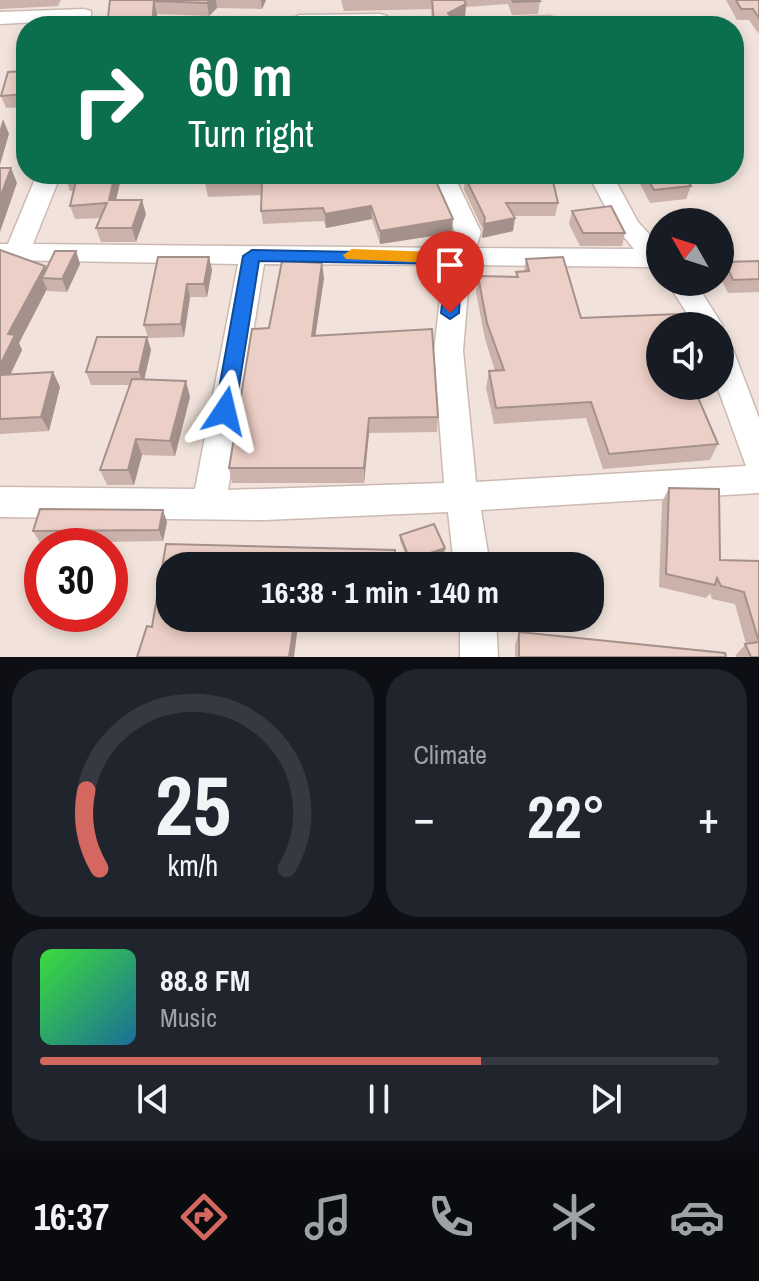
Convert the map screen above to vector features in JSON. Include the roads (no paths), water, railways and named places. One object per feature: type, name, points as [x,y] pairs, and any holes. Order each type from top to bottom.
[{"type":"street","points":[[42,16],[85,14]]},
{"type":"street","points":[[44,184],[8,252],[646,260]]},
{"type":"street","points":[[446,184],[468,232],[456,258],[450,290],[450,357],[470,552]]},
{"type":"street","points":[[605,184],[628,227],[646,247]]},
{"type":"street","points":[[209,504],[252,256]]},
{"type":"street","points":[[734,391],[759,460]]},
{"type":"street","points":[[0,502],[209,504],[464,497],[759,479]]},
{"type":"street","points":[[478,632],[479,657]]}]
